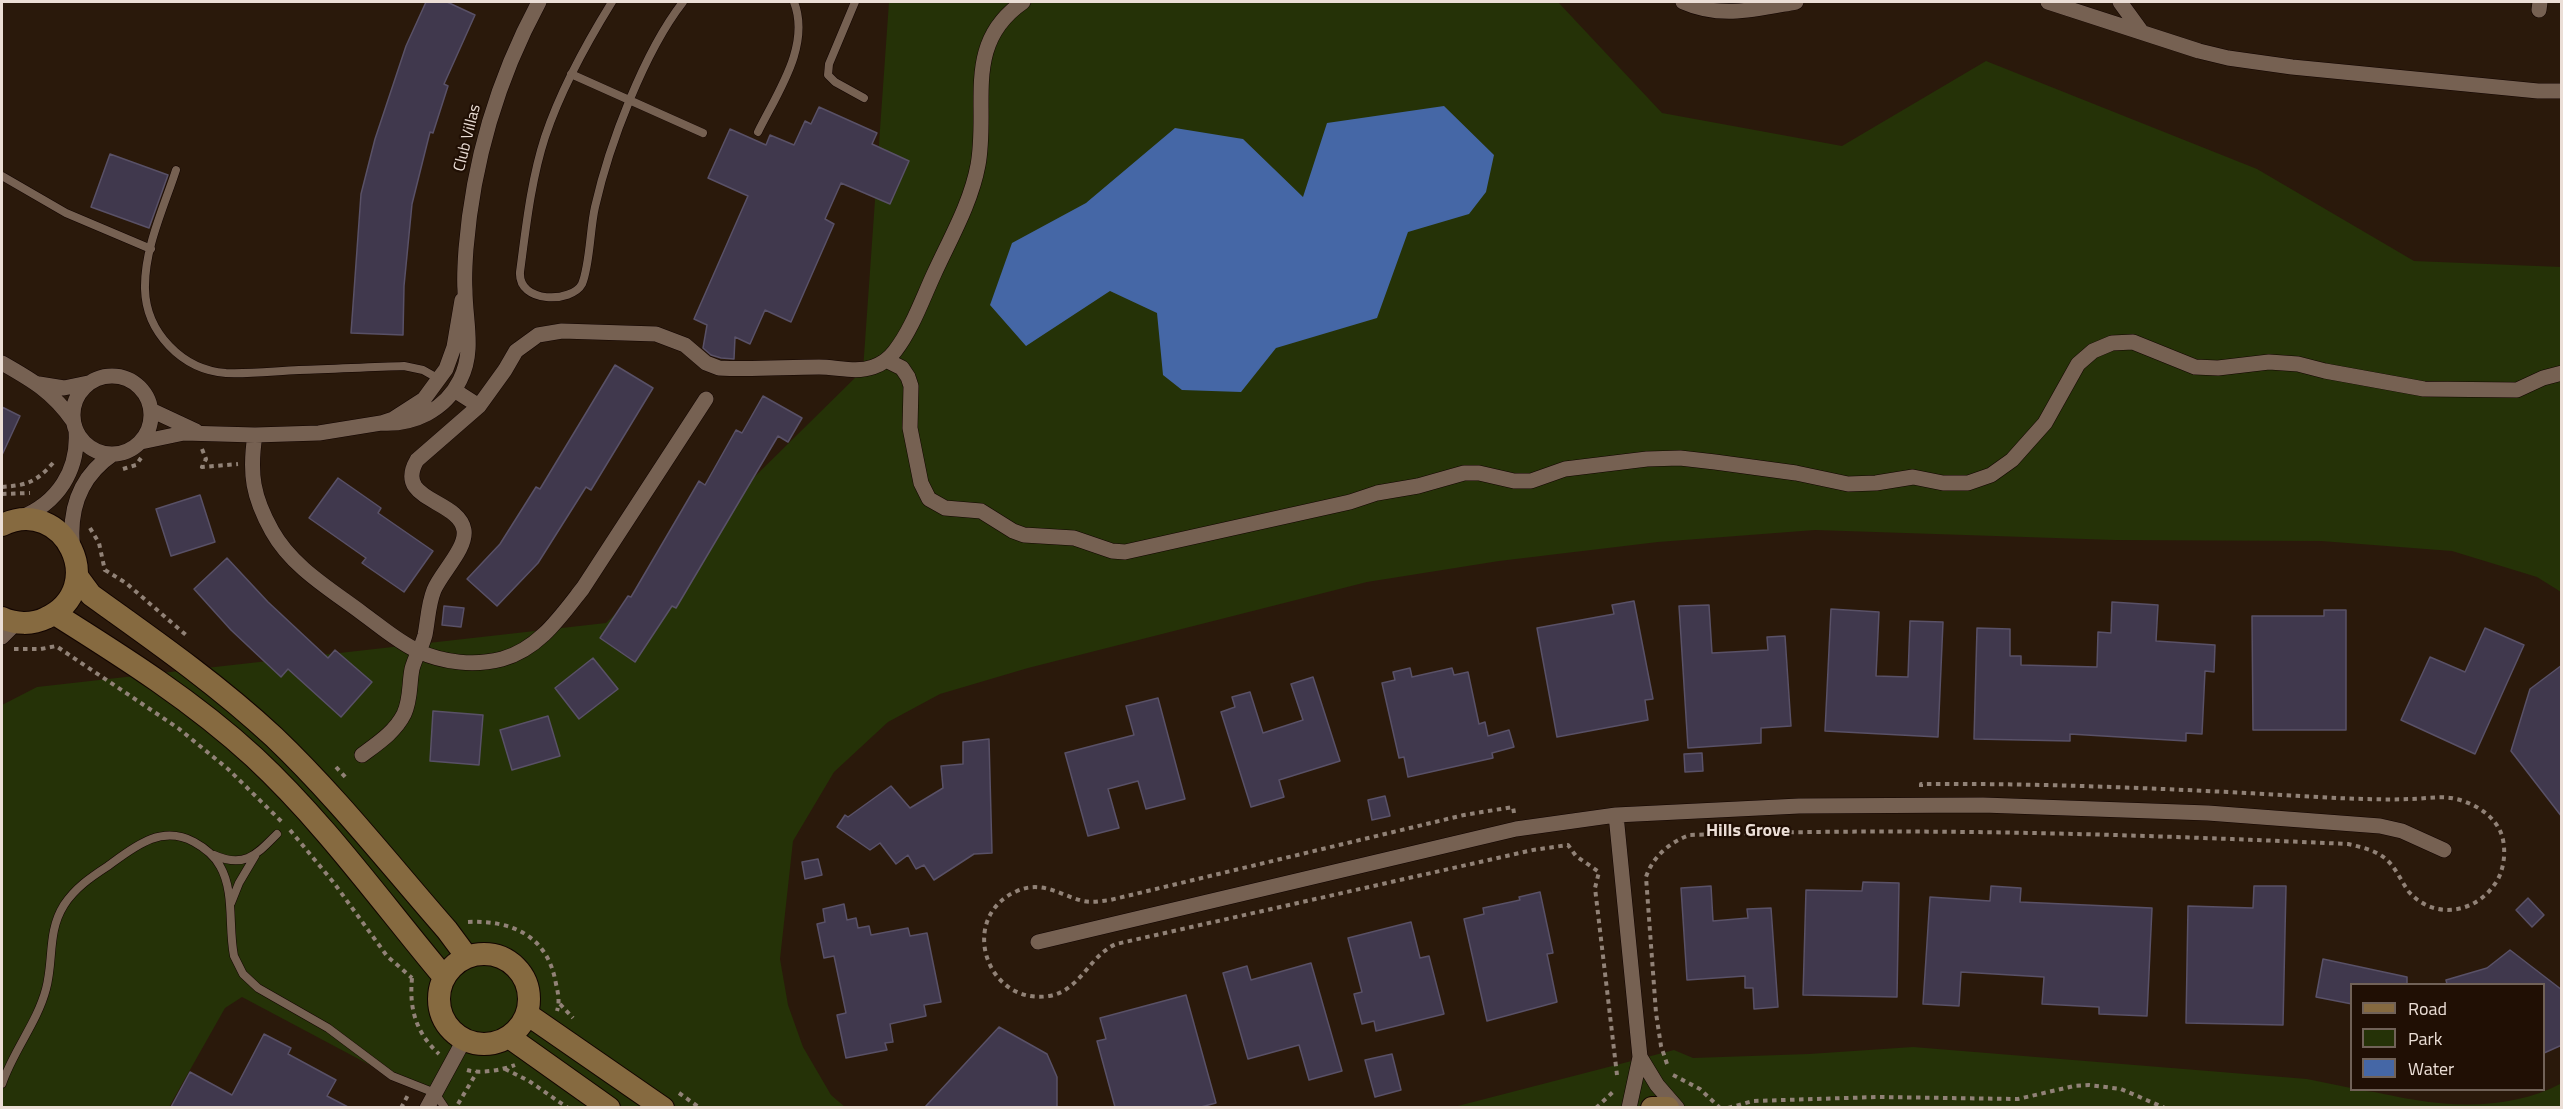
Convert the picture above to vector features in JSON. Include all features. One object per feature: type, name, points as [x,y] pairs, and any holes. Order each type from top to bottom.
[{"type":"street","name":"Club Villas","points":[[381,423],[414,407],[440,380],[452,358],[465,291],[470,210],[487,131],[514,54],[540,2]]},
{"type":"street","points":[[362,755],[390,733],[404,714],[410,693],[411,672],[425,635],[434,591],[461,545],[464,531],[458,517],[418,491],[412,479],[417,460],[479,406],[522,344],[538,335],[554,331],[656,334],[685,345],[706,363],[719,368],[819,367],[860,370],[872,368],[886,360],[894,352],[915,314],[972,189],[980,151],[979,94],[984,56],[995,29],[1023,2]]},
{"type":"street","points":[[1683,2],[1700,9],[1731,13],[1796,2]]},
{"type":"street","points":[[2048,2],[2199,51],[2260,63],[2538,91],[2562,91]]},
{"type":"street","points":[[2120,2],[2141,31]]},
{"type":"street","name":"Club Villas","points":[[197,438],[319,433],[381,423],[395,424],[421,417],[443,403],[454,390],[465,369],[469,328],[465,291]]},
{"type":"street","points":[[886,360],[902,368],[908,376],[911,386],[910,428],[921,483],[929,499],[945,508],[981,511],[1012,531],[1024,535],[1074,538],[1112,551],[1125,552],[1350,502],[1387,490],[1426,484],[1464,473],[1479,473],[1514,482],[1531,481],[1575,468],[1647,459],[1680,458],[1796,473],[1848,484],[1876,483],[1913,477],[1943,483],[1968,483],[1991,475],[2012,460],[2044,423],[2078,364],[2093,351],[2112,343],[2133,342],[2195,367],[2218,368],[2269,362],[2298,364],[2424,389],[2517,390],[2542,378],[2562,372]]},
{"type":"street","points":[[2,363],[39,384],[58,401],[82,440],[91,448],[112,454]]},
{"type":"street","points":[[39,384],[64,388],[110,375],[133,381],[142,388],[152,410],[145,448]]},
{"type":"street","points":[[7,522],[44,505],[65,482],[76,452],[75,400],[88,383]]},
{"type":"street","points":[[454,390],[479,406]]},
{"type":"street","points":[[255,435],[251,463],[255,489],[262,512],[287,553],[304,570],[400,642],[419,652],[456,662],[481,663],[504,658],[526,648],[546,634],[583,588],[706,399]]},
{"type":"street","points":[[152,410],[197,438]]},
{"type":"street","points":[[7,631],[55,614],[70,597],[77,576],[72,522],[80,488],[94,469],[112,454],[145,448],[170,434],[197,438]]},
{"type":"street","points":[[7,522],[41,521],[60,532],[73,550]]},
{"type":"street","points":[[77,576],[91,595],[208,680],[276,739],[447,930],[467,957]]},
{"type":"street","points":[[55,614],[111,648],[186,699],[255,758],[318,824],[444,977]]},
{"type":"street","points":[[1038,942],[1516,829],[1616,815],[1799,806],[1921,804],[2208,813],[2358,823],[2402,831],[2444,849]]},
{"type":"street","points":[[1616,815],[1640,1058],[1629,1107]]},
{"type":"street","points":[[490,954],[511,963],[525,981],[529,991],[527,1014],[517,1031],[509,1037],[487,1045],[465,1040],[448,1027],[439,1008],[440,987],[444,977],[458,962],[467,957],[490,954]]},
{"type":"street","points":[[527,1014],[663,1107]]},
{"type":"street","points":[[509,1037],[609,1107]]},
{"type":"street","points":[[427,1107],[465,1040]]},
{"type":"street","points":[[1640,1058],[1657,1085],[1677,1107]]},
{"type":"street","points":[[1652,1107],[1668,1107]]},
{"type":"lane","points":[[612,2],[571,74],[544,138],[536,171],[520,272],[521,284],[528,293],[535,295],[563,296],[575,292],[582,282],[601,182],[615,137],[678,3]]},
{"type":"lane","points":[[758,132],[797,45],[798,18],[794,2]]},
{"type":"lane","points":[[855,2],[849,21],[829,64],[828,75],[835,82],[864,98]]},
{"type":"lane","points":[[571,74],[630,102],[703,132]]},
{"type":"lane","points":[[176,170],[151,249],[145,288],[152,319],[169,346],[195,365],[226,373],[404,366],[423,370],[440,380]]},
{"type":"lane","points":[[2,176],[66,213],[151,249]]},
{"type":"lane","points":[[229,911],[239,883],[255,856],[277,834]]},
{"type":"lane","points":[[2,1084],[42,1001],[49,975],[52,933],[60,912],[72,893],[83,883],[135,847],[156,836],[168,835],[189,839],[213,854],[234,861],[255,856]]},
{"type":"lane","points":[[213,854],[225,874],[234,956],[237,965],[250,982],[328,1028],[392,1076],[435,1093],[445,1107]]},
{"type":"path","points":[[197,438],[206,459],[202,465],[204,468],[251,463]]},
{"type":"path","points":[[116,471],[136,465],[145,448]]},
{"type":"path","points":[[2,487],[21,485],[40,478],[53,463],[55,457]]},
{"type":"path","points":[[92,525],[93,531]]},
{"type":"path","points":[[7,631],[33,650],[56,646],[178,728],[228,769],[281,820],[334,882],[387,956],[412,978]]},
{"type":"path","points":[[1673,1075],[1661,1046],[1656,1013],[1646,877],[1649,866],[1674,841],[1690,835],[1914,830],[2157,835],[2348,844],[2367,849],[2385,858],[2396,870],[2409,891],[2420,901],[2436,908],[2451,910],[2468,907],[2482,899],[2494,887],[2503,869],[2504,850],[2501,832],[2491,818],[2473,804],[2450,798],[2342,798],[2049,783],[1921,784],[1921,804]]},
{"type":"path","points":[[1516,829],[1513,807],[1464,815],[1095,902],[1083,901],[1048,887],[1032,887],[1017,891],[1003,900],[992,912],[985,926],[985,956],[1001,982],[1014,991],[1047,997],[1073,986],[1104,950],[1116,944],[1533,850],[1568,845],[1576,856],[1599,872],[1595,888],[1617,1076]]},
{"type":"path","points":[[447,930],[468,922],[502,924],[519,930],[534,941],[546,955],[554,972],[559,1003],[550,1030]]},
{"type":"path","points":[[504,1069],[528,1081],[568,1107]]},
{"type":"path","points":[[455,1107],[478,1072]]},
{"type":"path","points":[[1728,1107],[1753,1101],[1876,1097],[2018,1099],[2074,1086],[2089,1085],[2121,1089],[2165,1107]]},
{"type":"green space","points":[[889,2],[1558,2],[1662,113],[1842,146],[1986,61],[2257,169],[2414,261],[2561,267],[2561,592],[2537,577],[2452,551],[2321,541],[2115,540],[1815,530],[1658,542],[1499,561],[1367,582],[1028,668],[940,694],[888,722],[834,772],[793,841],[780,959],[788,1005],[803,1047],[831,1095],[845,1107],[449,1107],[242,997],[225,1008],[169,1107],[2,1108],[2,705],[37,687],[606,623],[863,370]]},
{"type":"green space","points":[[1913,1047],[2307,1079],[2350,1088],[2350,1091],[2368,1091],[2434,1103],[2453,1104],[2490,1104],[2509,1101],[2545,1091],[2562,1083],[2561,1108],[1450,1108],[1674,1050],[1693,1058]]},
{"type":"water","points":[[1444,106],[1494,155],[1486,192],[1469,214],[1408,232],[1377,318],[1276,348],[1241,392],[1182,390],[1163,375],[1157,313],[1110,291],[1026,346],[990,305],[1012,243],[1086,203],[1175,128],[1243,139],[1303,197],[1327,123]]},
{"type":"building","points":[[426,2],[447,2],[475,15],[444,84],[448,86],[433,133],[430,132],[412,204],[404,286],[403,335],[351,333],[361,194],[375,139],[406,46]]},
{"type":"building","points":[[819,107],[877,133],[872,144],[909,161],[890,204],[841,183],[825,219],[834,224],[791,322],[765,310],[750,344],[735,337],[734,359],[711,355],[703,348],[707,325],[694,319],[748,196],[708,178],[730,129],[766,145],[770,135],[794,145],[805,121],[811,124]]},
{"type":"building","points":[[110,154],[168,175],[149,228],[91,207]]},
{"type":"building","points":[[615,365],[653,388],[591,490],[586,487],[538,563],[497,606],[467,579],[500,544],[536,487],[540,489]]},
{"type":"building","points":[[763,396],[802,418],[788,442],[778,436],[676,608],[672,606],[635,662],[600,638],[628,596],[631,597],[699,481],[705,485],[736,430],[742,433]]},
{"type":"building","points":[[2,407],[20,416],[2,455]]},
{"type":"building","points":[[338,478],[381,508],[378,513],[433,551],[404,592],[362,563],[366,558],[309,518]]},
{"type":"building","points":[[200,495],[215,542],[171,556],[156,509]]},
{"type":"building","points":[[227,558],[268,602],[328,658],[335,650],[372,682],[341,717],[288,669],[281,677],[231,630],[194,589]]},
{"type":"building","points":[[1634,601],[1653,699],[1645,700],[1648,720],[1557,737],[1537,628],[1614,614],[1612,605]]},
{"type":"building","points":[[2112,602],[2158,605],[2156,641],[2215,645],[2214,672],[2205,671],[2202,734],[2186,733],[2186,741],[2070,734],[2070,741],[1974,739],[1977,628],[2010,629],[2010,656],[2021,656],[2021,665],[2097,667],[2098,632],[2111,633]]},
{"type":"building","points":[[1709,605],[1712,653],[1768,650],[1767,637],[1785,636],[1791,726],[1761,728],[1761,743],[1688,748],[1679,606]]},
{"type":"building","points":[[444,606],[464,608],[461,627],[442,625]]},
{"type":"building","points":[[1831,609],[1879,612],[1876,676],[1908,677],[1910,621],[1943,622],[1938,737],[1825,731]]},
{"type":"building","points":[[2324,610],[2346,610],[2346,730],[2253,730],[2252,616],[2324,616]]},
{"type":"building","points":[[2485,628],[2524,645],[2475,754],[2401,720],[2430,657],[2465,672]]},
{"type":"building","points":[[593,658],[618,689],[579,719],[555,688]]},
{"type":"building","points":[[2562,665],[2562,817],[2511,751],[2530,689]]},
{"type":"building","points":[[1410,668],[1412,677],[1452,668],[1454,675],[1468,672],[1479,724],[1485,722],[1488,736],[1509,730],[1514,747],[1492,753],[1493,758],[1408,777],[1404,757],[1399,758],[1382,683],[1395,680],[1393,672]]},
{"type":"building","points":[[1313,677],[1340,761],[1279,780],[1284,797],[1251,807],[1221,712],[1235,707],[1232,697],[1250,692],[1263,733],[1303,720],[1291,684]]},
{"type":"building","points":[[1158,698],[1185,799],[1146,809],[1138,781],[1108,789],[1119,828],[1088,836],[1065,753],[1134,735],[1126,706]]},
{"type":"building","points":[[433,711],[483,715],[479,765],[430,761]]},
{"type":"building","points":[[548,716],[560,756],[512,770],[500,730]]},
{"type":"building","points":[[989,739],[992,853],[974,854],[934,880],[924,865],[916,869],[908,855],[896,864],[880,843],[870,850],[837,827],[845,815],[848,817],[891,786],[910,808],[943,788],[941,766],[963,764],[963,742]]},
{"type":"building","points":[[1702,753],[1703,771],[1685,772],[1684,754]]},
{"type":"building","points":[[1385,796],[1390,816],[1372,820],[1368,800]]},
{"type":"building","points":[[818,859],[822,875],[805,879],[802,862]]},
{"type":"building","points":[[1863,882],[1899,883],[1897,997],[1803,995],[1806,890],[1862,891]]},
{"type":"building","points":[[1711,886],[1713,921],[1748,918],[1747,909],[1771,908],[1778,1007],[1754,1009],[1753,988],[1745,988],[1745,976],[1687,980],[1681,888]]},
{"type":"building","points":[[1991,886],[2021,888],[2020,902],[2152,908],[2147,1016],[2099,1014],[2099,1007],[2042,1004],[2044,977],[1961,972],[1959,1006],[1923,1004],[1930,897],[1990,901]]},
{"type":"building","points":[[2254,886],[2286,886],[2283,1025],[2186,1023],[2188,906],[2253,908]]},
{"type":"building","points":[[1540,892],[1553,953],[1547,954],[1557,1002],[1487,1021],[1464,919],[1484,914],[1483,908],[1520,900],[1519,897]]},
{"type":"building","points":[[2528,898],[2544,915],[2532,927],[2516,910]]},
{"type":"building","points":[[844,904],[847,920],[856,918],[858,928],[869,926],[871,935],[908,928],[910,936],[927,933],[941,1002],[924,1005],[926,1016],[890,1024],[893,1042],[885,1043],[887,1050],[846,1058],[837,1015],[846,1013],[834,956],[824,958],[817,924],[825,922],[823,909]]},
{"type":"building","points":[[1411,922],[1420,958],[1429,956],[1444,1014],[1376,1031],[1374,1021],[1362,1024],[1354,994],[1362,992],[1348,938]]},
{"type":"building","points":[[2510,950],[2562,990],[2562,1045],[2545,1053],[2545,983],[2447,983],[2446,980],[2487,968]]},
{"type":"building","points":[[2323,959],[2407,977],[2407,983],[2350,983],[2350,1004],[2316,997]]},
{"type":"building","points":[[1311,963],[1342,1071],[1309,1080],[1299,1045],[1248,1059],[1223,973],[1247,966],[1251,980]]},
{"type":"building","points":[[1186,995],[1216,1103],[1201,1107],[1115,1107],[1097,1041],[1106,1039],[1100,1018]]},
{"type":"building","points":[[999,1027],[1047,1054],[1057,1077],[1057,1107],[925,1107]]},
{"type":"building","points":[[264,1034],[291,1048],[288,1054],[336,1080],[327,1096],[348,1107],[171,1107],[190,1072],[232,1095]]},
{"type":"building","points":[[1392,1054],[1401,1090],[1375,1097],[1365,1060]]},
{"type":"district","name":"Hills Grove","points":[[1748,832]]}]
